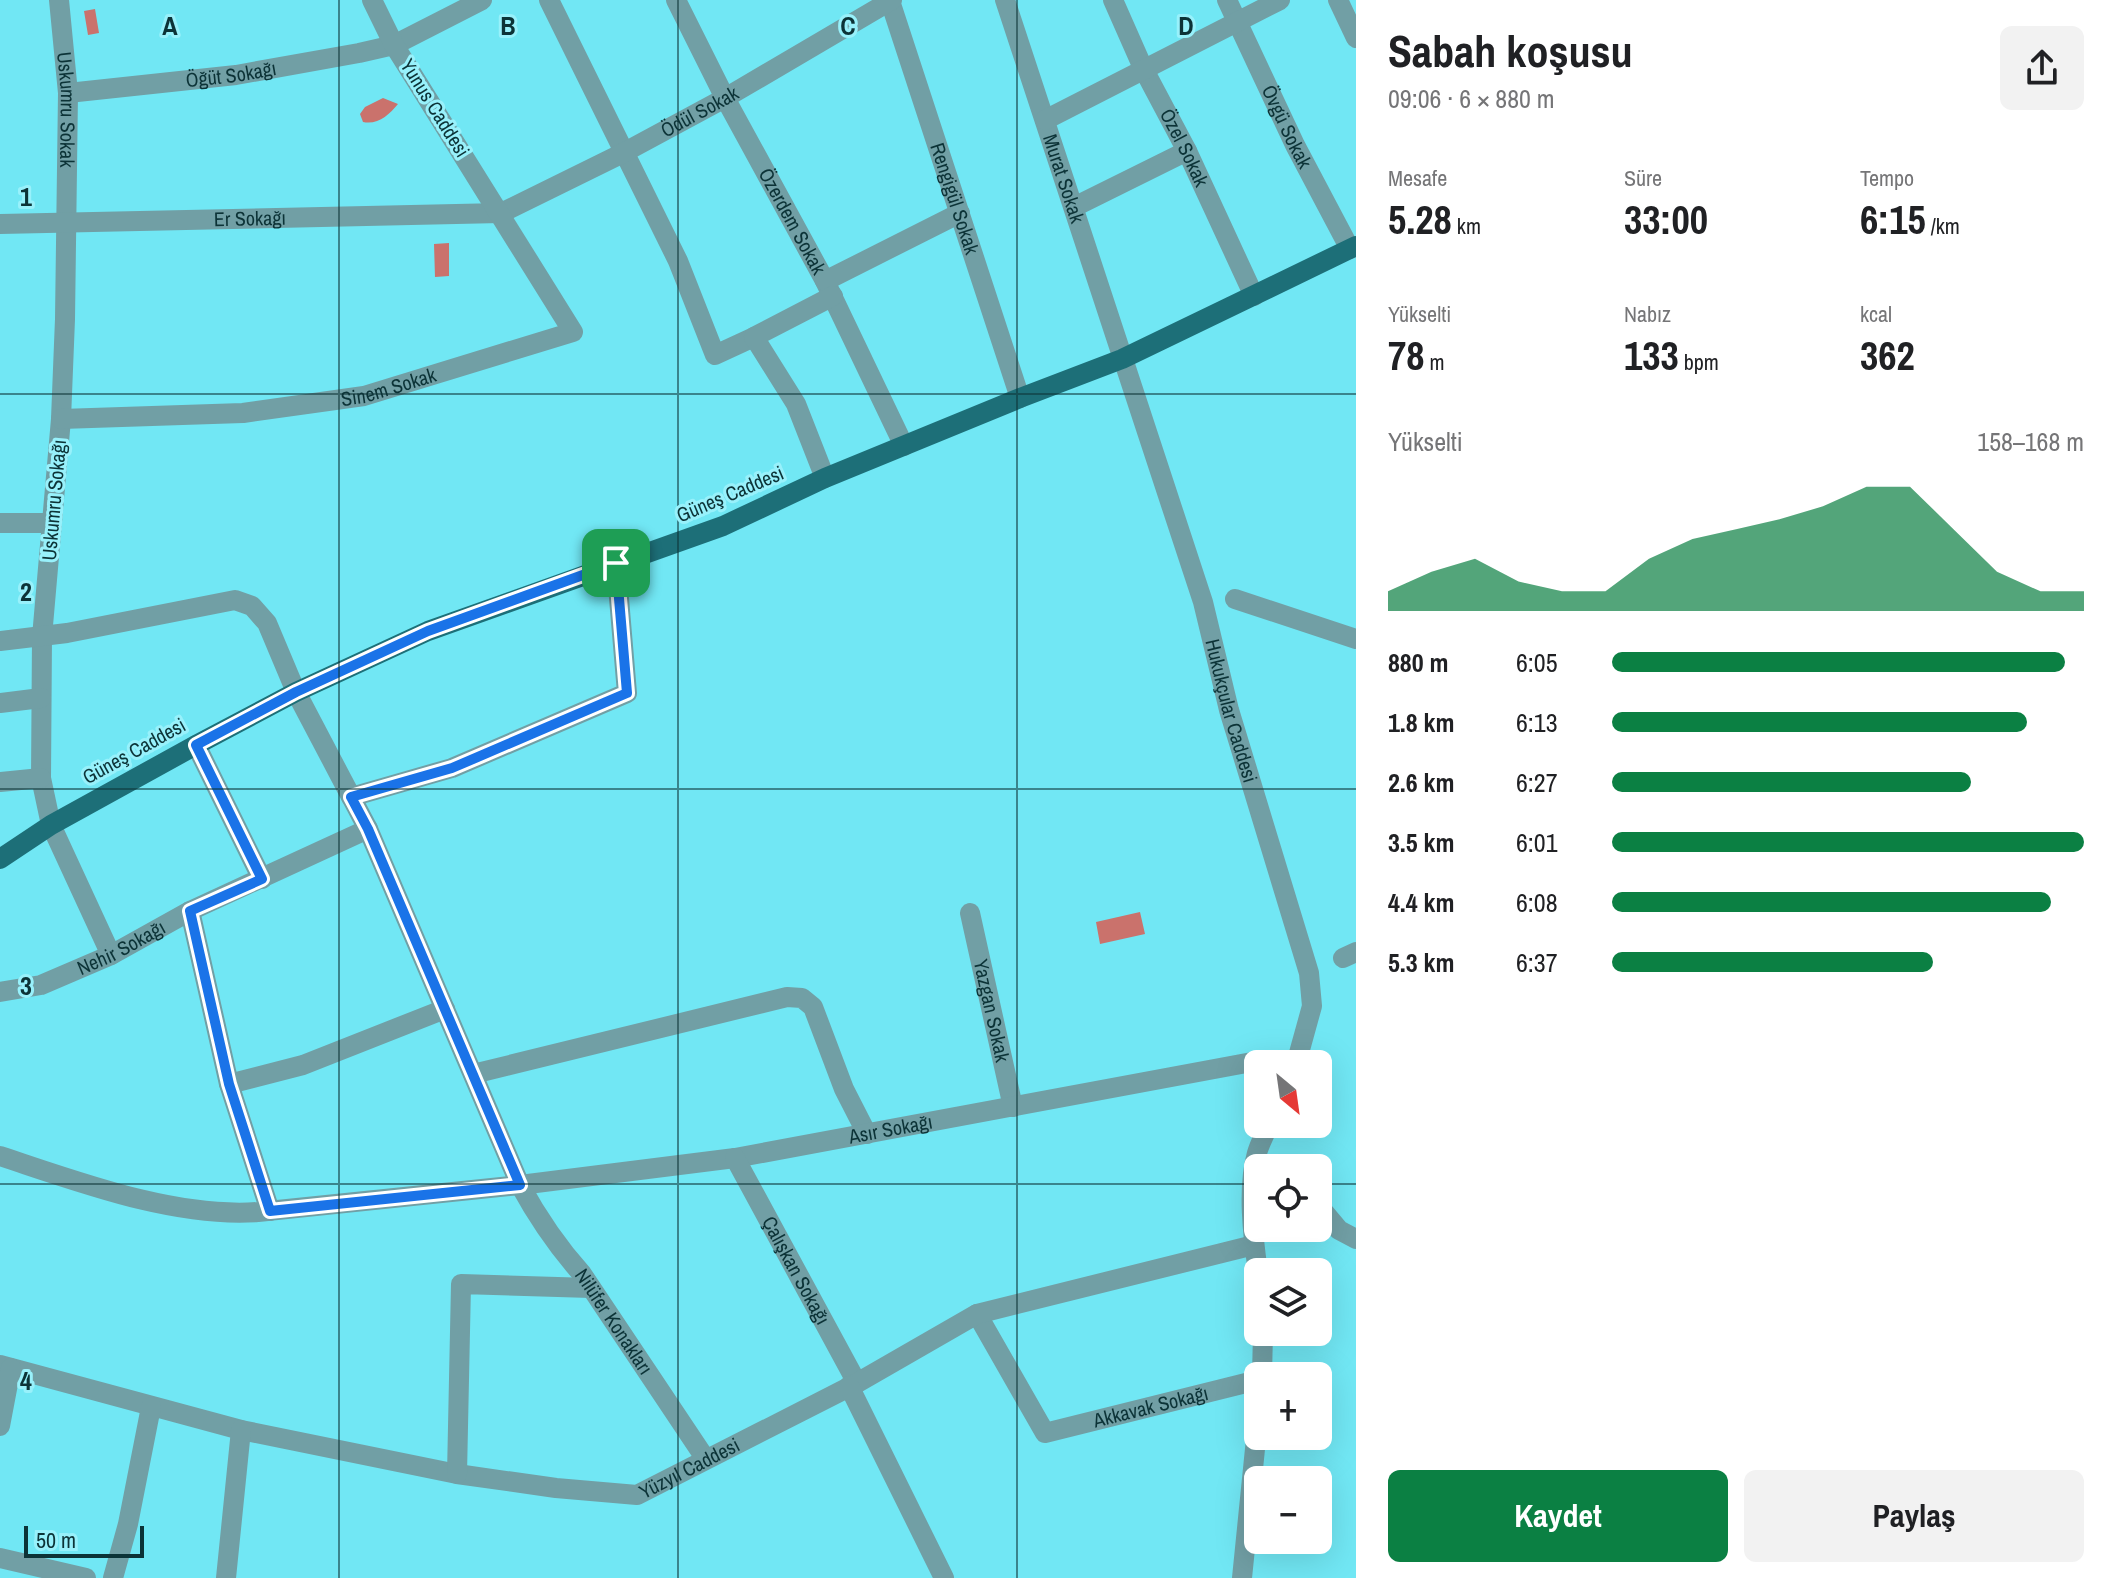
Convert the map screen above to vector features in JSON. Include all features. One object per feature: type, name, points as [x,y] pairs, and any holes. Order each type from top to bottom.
[{"type":"main road","name":"Güneş Caddesi","points":[[0,859],[51,825],[196,745],[296,692],[428,631],[723,526],[825,478],[1122,359],[1353,247]]},
{"type":"street","name":"Uskumru Sokak","points":[[59,0],[68,93],[66,221]]},
{"type":"street","name":"Yunus Caddesi","points":[[372,0],[394,45],[501,213]]},
{"type":"street","name":"Öğüt Sokağı","points":[[68,93],[236,75],[394,45],[482,0]]},
{"type":"street","points":[[549,0],[678,261],[715,355],[754,337],[829,288],[960,213]]},
{"type":"street","name":"Özerdem Sokak","points":[[676,0],[725,98],[829,288],[904,446]]},
{"type":"street","name":"Ödül Sokak","points":[[501,213],[725,98],[891,0]]},
{"type":"street","name":"Rengigül Sokak","points":[[891,0],[1020,398]]},
{"type":"street","name":"Murat Sokak","points":[[1005,0],[1122,359]]},
{"type":"street","name":"Özel Sokak","points":[[1113,0],[1254,296]]},
{"type":"street","name":"Övgü Sokak","points":[[1227,0],[1295,145],[1353,247]]},
{"type":"street","points":[[1045,120],[1280,0]]},
{"type":"street","points":[[1338,0],[1356,38]]},
{"type":"street","points":[[1074,207],[1187,151]]},
{"type":"street","name":"Er Sokağı","points":[[0,224],[501,213]]},
{"type":"street","name":"Sinem Sokak","points":[[61,419],[243,413],[364,396],[573,332],[530,266],[501,213]]},
{"type":"street","name":"Uskumru Sokağı","points":[[66,221],[61,419],[42,637],[41,778],[51,825],[111,955]]},
{"type":"street","points":[[754,337],[796,404],[825,478]]},
{"type":"street","name":"Hukukçular Caddesi","points":[[1122,359],[1203,602],[1232,724],[1309,973],[1312,1006],[1300,1050]]},
{"type":"street","points":[[0,523],[52,523]]},
{"type":"street","points":[[351,797],[452,768],[627,693],[616,563]]},
{"type":"street","points":[[1235,599],[1356,639]]},
{"type":"street","name":"Nilüfer Konakları","points":[[0,641],[42,637],[235,600],[252,606],[263,617],[296,692],[368,829],[520,1185],[551,1238],[591,1288],[705,1458]]},
{"type":"street","points":[[0,703],[41,698]]},
{"type":"street","points":[[196,745],[262,879]]},
{"type":"street","points":[[0,782],[41,778]]},
{"type":"street","name":"Nehir Sokağı","points":[[0,992],[41,985],[111,955],[190,911],[368,829]]},
{"type":"street","points":[[190,911],[229,1084],[270,1211]]},
{"type":"street","name":"Yazgan Sokak","points":[[970,913],[1013,1107]]},
{"type":"street","points":[[473,1074],[797,997],[808,1002],[816,1013],[844,1089],[867,1134]]},
{"type":"street","points":[[229,1084],[303,1065],[445,1009]]},
{"type":"street","name":"Asır Sokağı","points":[[0,1156],[95,1188],[191,1209],[230,1214],[520,1185],[735,1158],[1244,1064]]},
{"type":"street","points":[[1256,1258],[1253,1202],[1257,1155],[1264,1138]]},
{"type":"street","name":"Çalışkan Sokağı","points":[[735,1158],[853,1384],[944,1578]]},
{"type":"street","points":[[1332,1222],[1339,1230],[1356,1239]]},
{"type":"street","name":"Yüzyıl Caddesi","points":[[6,1367],[241,1430],[457,1474],[556,1488],[637,1495],[853,1384],[977,1314],[1254,1245]]},
{"type":"street","points":[[457,1474],[461,1284],[591,1288]]},
{"type":"street","name":"Akkavak Sokağı","points":[[977,1314],[1045,1433],[1244,1382]]},
{"type":"street","points":[[0,1426],[6,1367]]},
{"type":"street","points":[[113,1578],[128,1524],[151,1407]]},
{"type":"street","points":[[226,1578],[241,1430]]},
{"type":"street","points":[[1242,1578],[1255,1450]]},
{"type":"street","points":[[0,1558],[86,1578]]},
{"type":"shaded area","points":[[95,9],[99,33],[88,35],[84,11]]},
{"type":"shaded area","points":[[383,98],[398,104],[383,118],[363,122],[360,114],[365,107]]},
{"type":"shaded area","points":[[449,243],[449,276],[435,277],[434,244]]},
{"type":"shaded area","points":[[1140,912],[1145,934],[1100,944],[1096,922]]},
{"type":"route","points":[[616,563],[627,693],[452,768],[351,797],[368,829],[520,1185],[270,1211],[229,1084],[190,911],[262,879],[196,745],[296,692],[428,631],[616,563]]}]
